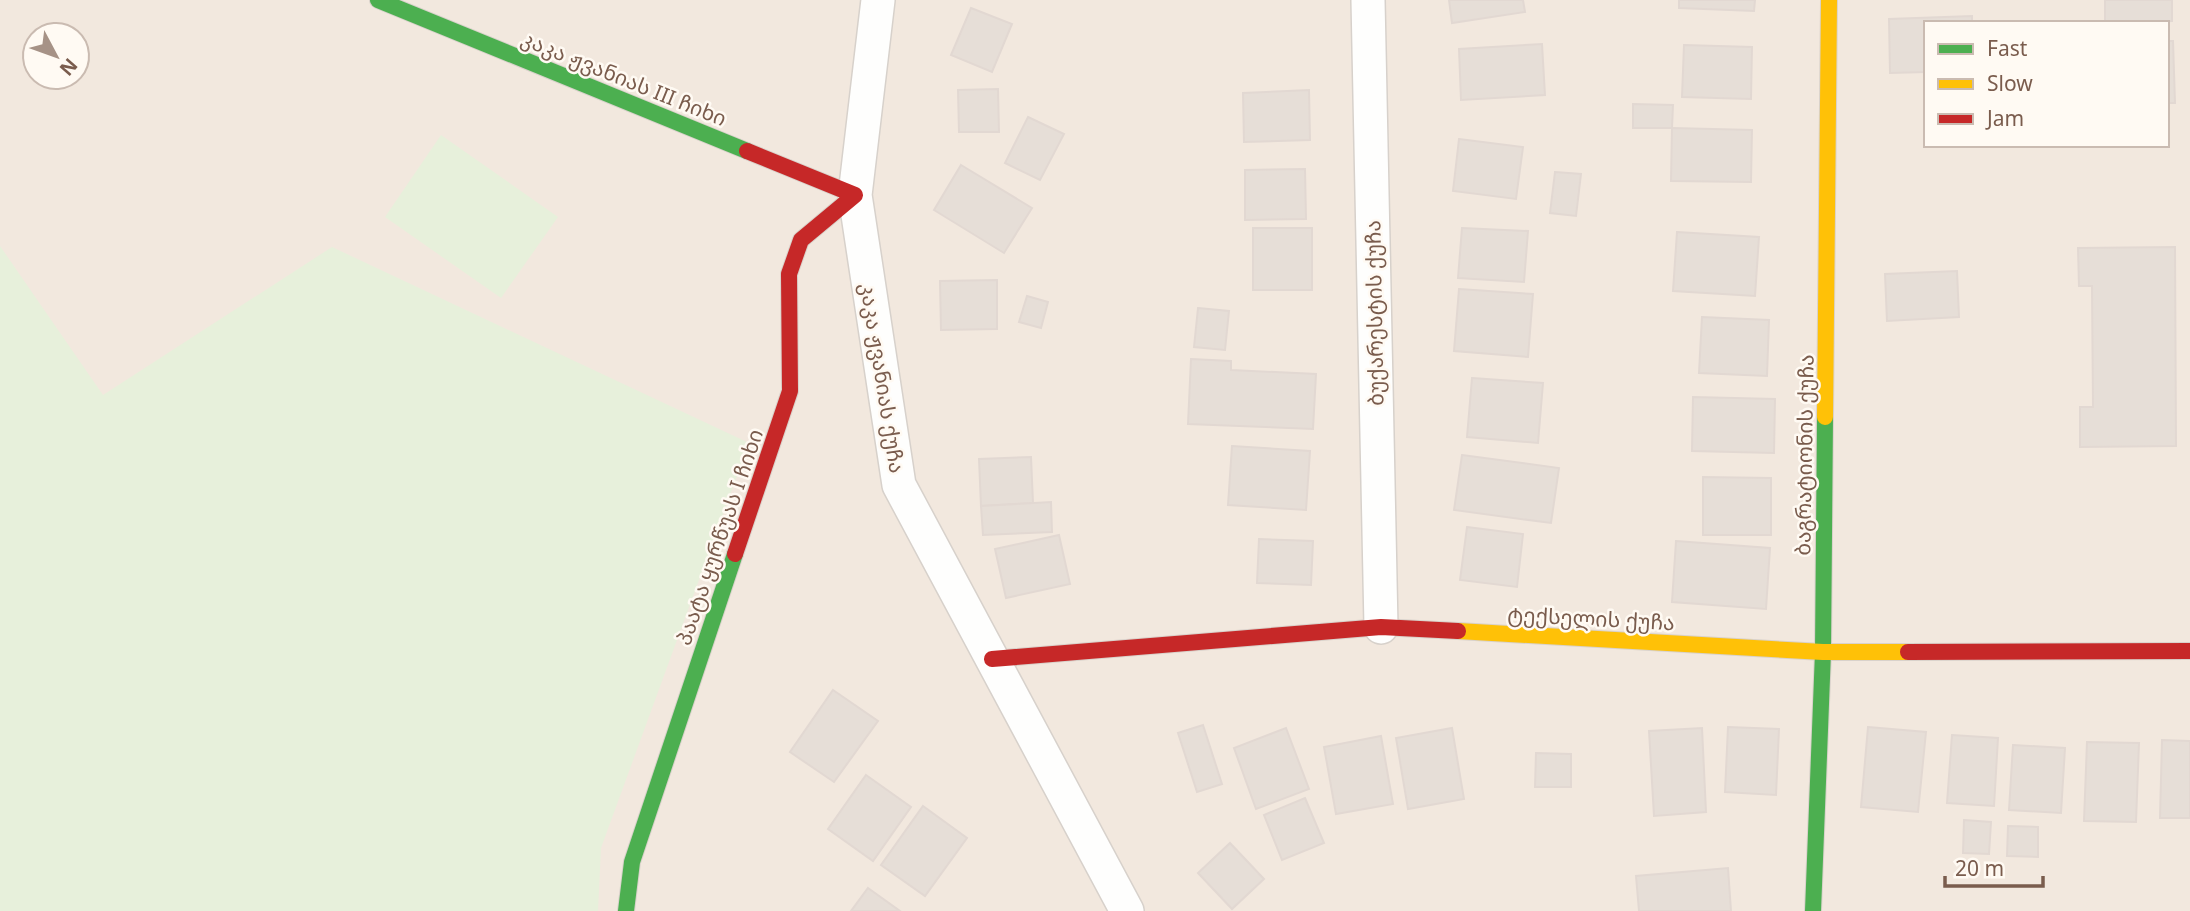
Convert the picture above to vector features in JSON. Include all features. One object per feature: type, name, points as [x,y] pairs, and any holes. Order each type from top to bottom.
[{"type":"street","name":"კაკა ჟვანიას III ჩიხი","points":[[377,0],[855,195]]},
{"type":"street","name":"კაკა ჟვანიას ქუჩა","points":[[878,0],[855,195],[899,485],[1127,911]]},
{"type":"street","name":"ბუქარესტის ქუჩა","points":[[1368,0],[1381,627]]},
{"type":"street","name":"ბაგრატიონის ქუჩა","points":[[1813,911],[1823,652],[1829,0]]},
{"type":"street","name":"პაატა ყურწუას I ჩიხი","points":[[625,911],[632,862],[790,391],[789,274],[801,240],[855,195]]},
{"type":"street","name":"ტექსელის ქუჩა","points":[[992,659],[1381,627],[1823,652],[2190,652]]},
{"type":"shaded area","points":[[0,0],[2190,0],[2190,911],[0,911]]},
{"type":"green space","points":[[441,135],[558,217],[501,298],[385,217]]},
{"type":"green space","points":[[0,246],[103,395],[332,247],[749,443],[601,848],[598,911],[0,911]]},
{"type":"building","points":[[1449,0],[1523,0],[1525,12],[1452,23]]},
{"type":"building","points":[[1679,0],[1755,0],[1754,11],[1679,8]]},
{"type":"building","points":[[2105,0],[2172,0],[2172,21],[2105,21]]},
{"type":"building","points":[[971,8],[1012,24],[992,72],[951,55]]},
{"type":"building","points":[[1972,16],[1972,21],[1924,21],[1924,72],[1890,73],[1889,19]]},
{"type":"building","points":[[2169,41],[2173,41],[2175,103],[2169,103]]},
{"type":"building","points":[[1542,44],[1545,95],[1461,100],[1459,49]]},
{"type":"building","points":[[1684,45],[1752,47],[1751,99],[1682,97]]},
{"type":"building","points":[[998,89],[999,132],[959,132],[958,90]]},
{"type":"building","points":[[1309,90],[1310,140],[1244,142],[1243,93]]},
{"type":"building","points":[[1633,104],[1673,105],[1672,128],[1633,128]]},
{"type":"building","points":[[1028,117],[1064,134],[1040,180],[1005,163]]},
{"type":"building","points":[[1672,128],[1752,130],[1751,182],[1671,181]]},
{"type":"building","points":[[1459,139],[1523,147],[1516,199],[1453,191]]},
{"type":"building","points":[[961,165],[1032,208],[1004,253],[934,210]]},
{"type":"building","points":[[1305,169],[1306,219],[1245,220],[1245,170]]},
{"type":"building","points":[[1555,172],[1581,174],[1576,216],[1550,213]]},
{"type":"building","points":[[1253,228],[1312,228],[1312,290],[1253,290]]},
{"type":"building","points":[[1462,228],[1528,231],[1524,282],[1458,278]]},
{"type":"building","points":[[1677,232],[1759,237],[1755,296],[1673,291]]},
{"type":"building","points":[[2175,247],[2176,446],[2080,447],[2080,407],[2093,407],[2092,286],[2079,286],[2078,248]]},
{"type":"building","points":[[1957,271],[1959,317],[1887,321],[1885,274]]},
{"type":"building","points":[[997,280],[997,329],[941,330],[940,281]]},
{"type":"building","points":[[1459,289],[1533,294],[1528,357],[1454,351]]},
{"type":"building","points":[[1027,296],[1048,302],[1041,328],[1019,322]]},
{"type":"building","points":[[1198,308],[1229,311],[1225,350],[1194,347]]},
{"type":"building","points":[[1702,317],[1769,320],[1767,376],[1699,373]]},
{"type":"building","points":[[1191,359],[1231,361],[1231,370],[1316,374],[1313,429],[1188,424]]},
{"type":"building","points":[[1472,378],[1543,383],[1538,443],[1467,437]]},
{"type":"building","points":[[1693,397],[1775,399],[1774,453],[1692,451]]},
{"type":"building","points":[[1232,446],[1310,451],[1306,510],[1228,505]]},
{"type":"building","points":[[1462,455],[1559,468],[1551,523],[1454,510]]},
{"type":"building","points":[[1031,457],[1033,503],[981,506],[979,459]]},
{"type":"building","points":[[1703,477],[1771,478],[1771,535],[1703,535]]},
{"type":"building","points":[[1051,502],[1052,532],[983,535],[981,506]]},
{"type":"building","points":[[1467,527],[1523,534],[1517,587],[1460,580]]},
{"type":"building","points":[[1059,535],[1070,584],[1006,598],[995,549]]},
{"type":"building","points":[[1259,539],[1313,541],[1311,585],[1257,583]]},
{"type":"building","points":[[1676,541],[1770,548],[1766,609],[1672,602]]},
{"type":"building","points":[[833,690],[878,721],[834,782],[790,752]]},
{"type":"building","points":[[1203,725],[1222,784],[1197,792],[1178,733]]},
{"type":"building","points":[[1728,727],[1779,729],[1776,795],[1725,792]]},
{"type":"building","points":[[1868,727],[1926,732],[1918,812],[1861,807]]},
{"type":"building","points":[[1286,728],[1309,789],[1256,809],[1234,748]]},
{"type":"building","points":[[1452,728],[1464,799],[1408,809],[1396,738]]},
{"type":"building","points":[[1702,728],[1706,812],[1654,816],[1649,731]]},
{"type":"building","points":[[1952,735],[1998,738],[1994,806],[1947,803]]},
{"type":"building","points":[[1381,736],[1393,804],[1336,814],[1324,747]]},
{"type":"building","points":[[2162,740],[2190,741],[2190,818],[2160,818]]},
{"type":"building","points":[[2087,742],[2139,743],[2136,822],[2084,821]]},
{"type":"building","points":[[2013,745],[2065,748],[2061,813],[2009,810]]},
{"type":"building","points":[[1536,753],[1571,754],[1571,787],[1535,787]]},
{"type":"building","points":[[866,775],[911,807],[873,861],[828,829]]},
{"type":"building","points":[[1305,798],[1324,843],[1282,860],[1264,815]]},
{"type":"building","points":[[923,806],[967,838],[925,896],[881,865]]},
{"type":"building","points":[[1964,820],[1991,822],[1989,854],[1963,853]]},
{"type":"building","points":[[2008,826],[2038,827],[2038,857],[2007,856]]},
{"type":"building","points":[[1230,843],[1264,879],[1232,909],[1198,873]]},
{"type":"building","points":[[1728,868],[1731,911],[1639,911],[1636,876]]},
{"type":"building","points":[[868,888],[900,911],[851,911]]},
{"type":"traffic: fast","points":[[378,0],[747,151]]},
{"type":"traffic: fast","points":[[1813,911],[1823,652],[1825,417]]},
{"type":"traffic: fast","points":[[626,911],[632,862],[735,554]]},
{"type":"traffic: slow","points":[[1825,417],[1829,0]]},
{"type":"traffic: slow","points":[[1458,631],[1823,652],[1908,652]]},
{"type":"traffic: jam","points":[[735,554],[790,391],[789,274],[801,240],[855,195],[747,151]]},
{"type":"traffic: jam","points":[[992,659],[1381,627],[1458,631]]},
{"type":"traffic: jam","points":[[1908,652],[2190,651]]}]
